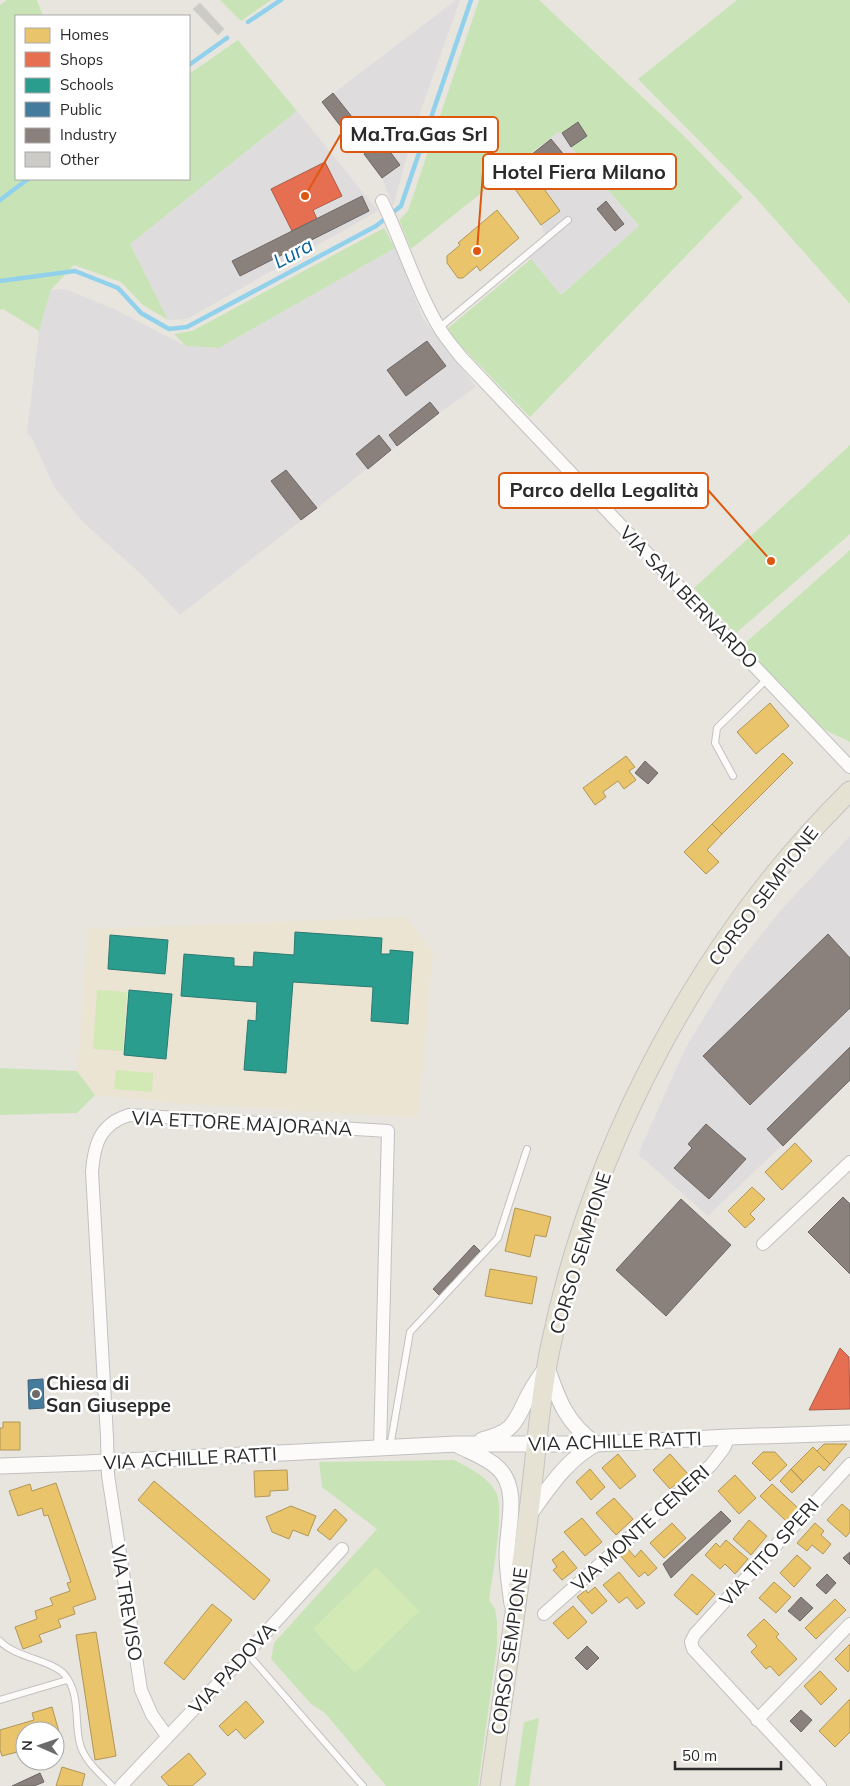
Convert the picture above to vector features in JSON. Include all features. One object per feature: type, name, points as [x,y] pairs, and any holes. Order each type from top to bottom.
[{"type":"main road","name":"CORSO SEMPIONE","points":[[490,1786],[529,1515],[547,1367],[561,1300],[581,1237],[615,1144],[643,1079],[679,1013],[712,961],[774,875],[823,818],[850,791]]},
{"type":"street","name":"VIA SAN BERNARDO","points":[[382,201],[397,230],[423,294],[440,328],[461,358],[850,768]]},
{"type":"street","name":"VIA ETTORE MAJORANA","points":[[107,1462],[107,1427],[92,1172],[93,1156],[96,1142],[104,1131],[118,1118],[129,1115],[388,1131],[385,1448]]},
{"type":"street","points":[[763,1244],[850,1162]]},
{"type":"street","points":[[529,1515],[560,1473],[586,1449],[596,1444],[578,1430],[569,1419],[554,1389],[547,1367]]},
{"type":"street","points":[[456,1444],[498,1436],[512,1426],[522,1412],[531,1391],[547,1367]]},
{"type":"street","name":"VIA ACHILLE RATTI","points":[[0,1466],[456,1444],[596,1444],[850,1433]]},
{"type":"street","name":"VIA MONTE CENERI","points":[[544,1614],[711,1465],[730,1437]]},
{"type":"street","points":[[456,1444],[494,1464],[500,1470],[509,1486],[510,1507],[507,1555],[514,1615]]},
{"type":"street","name":"VIA TREVISO","points":[[107,1462],[111,1502],[141,1690],[152,1715],[167,1736]]},
{"type":"street","name":"VIA TITO SPERI","points":[[757,1720],[693,1649],[691,1642],[694,1634],[850,1464]]},
{"type":"street","name":"VIA PADOVA","points":[[122,1786],[342,1549]]},
{"type":"street","points":[[820,1786],[757,1720],[850,1624]]},
{"type":"lane","points":[[440,328],[568,220]]},
{"type":"lane","points":[[733,776],[715,742],[717,728],[767,679]]},
{"type":"lane","points":[[385,1448],[410,1332],[498,1238],[527,1149]]},
{"type":"lane","points":[[0,1641],[8,1648],[63,1673],[71,1685],[74,1697],[80,1745],[86,1758],[112,1786]]},
{"type":"lane","points":[[247,1653],[362,1786]]},
{"type":"lane","points":[[0,1700],[67,1680]]},
{"type":"shaded area","points":[[456,0],[460,0],[416,124],[393,206],[382,178],[322,102]]},
{"type":"shaded area","points":[[297,111],[378,211],[187,319],[168,320],[130,244]]},
{"type":"shaded area","points":[[559,131],[639,227],[560,295],[525,252],[545,235],[541,225],[504,174],[531,155]]},
{"type":"shaded area","points":[[395,248],[423,318],[476,387],[439,413],[180,615],[143,576],[83,522],[54,487],[32,438],[27,433],[39,331],[51,290],[65,289],[116,310],[186,346],[219,348]]},
{"type":"shaded area","points":[[850,836],[850,1080],[708,1216],[638,1154],[686,1047],[734,969],[780,911]]},
{"type":"shaded area","points":[[405,917],[433,951],[418,1118],[173,1103],[95,1095],[77,1071],[88,929]]},
{"type":"green space","points":[[7,0],[37,0],[43,15],[15,15],[15,180],[190,180],[190,73],[238,40],[297,111],[130,244],[168,320],[143,305],[121,282],[74,265],[51,290],[39,331],[3,309],[0,310],[0,5]]},
{"type":"green space","points":[[220,0],[271,0],[241,21]]},
{"type":"green space","points":[[479,0],[539,0],[684,136],[743,197],[530,417],[453,338],[448,328],[531,259],[561,295],[639,226],[571,147],[587,136],[577,122],[562,133],[558,132],[411,249],[399,220],[408,211]]},
{"type":"green space","points":[[737,0],[850,0],[850,304],[755,197],[638,79]]},
{"type":"green space","points":[[384,228],[395,248],[219,348],[186,346],[174,334],[192,331]]},
{"type":"green space","points":[[850,445],[850,534],[735,634],[694,588]]},
{"type":"green space","points":[[850,550],[850,742],[823,729],[743,645]]},
{"type":"green space","points":[[97,990],[127,992],[123,1051],[93,1049]]},
{"type":"green space","points":[[0,1068],[77,1071],[95,1095],[77,1113],[0,1115]]},
{"type":"green space","points":[[116,1070],[153,1073],[152,1092],[114,1089]]},
{"type":"green space","points":[[454,1460],[478,1473],[488,1481],[496,1492],[499,1513],[499,1528],[489,1600],[495,1609],[497,1647],[478,1786],[386,1786],[325,1713],[311,1704],[271,1659],[274,1643],[377,1529],[322,1487],[319,1462]]},
{"type":"green space","points":[[376,1567],[419,1611],[355,1673],[313,1629]]},
{"type":"green space","points":[[539,1718],[529,1786],[515,1786],[524,1722]]},
{"type":"building: Homes","points":[[523,160],[560,211],[541,225],[504,174]]},
{"type":"building: Homes","points":[[497,210],[519,238],[480,271],[477,266],[463,278],[458,278],[447,263],[447,256],[460,245],[458,243]]},
{"type":"building: Homes","points":[[770,703],[789,726],[756,754],[737,732]]},
{"type":"building: Homes","points":[[783,753],[793,763],[722,834],[712,824]]},
{"type":"building: Homes","points":[[626,756],[635,767],[629,771],[636,780],[624,789],[618,781],[603,792],[606,797],[595,805],[583,788]]},
{"type":"building: Homes","points":[[712,824],[722,834],[707,850],[719,862],[706,874],[684,852]]},
{"type":"building: Homes","points":[[795,1143],[812,1161],[782,1190],[765,1172]]},
{"type":"building: Homes","points":[[752,1187],[765,1199],[750,1214],[755,1219],[745,1228],[728,1211]]},
{"type":"building: Homes","points":[[515,1208],[551,1217],[546,1237],[535,1235],[530,1257],[505,1251]]},
{"type":"building: Homes","points":[[490,1269],[537,1277],[532,1304],[485,1296]]},
{"type":"building: Homes","points":[[3,1422],[20,1422],[20,1450],[0,1450],[0,1428],[3,1428]]},
{"type":"building: Homes","points":[[824,1444],[847,1444],[830,1464],[817,1451]]},
{"type":"building: Homes","points":[[813,1447],[830,1464],[824,1471],[819,1466],[803,1482],[791,1469]]},
{"type":"building: Homes","points":[[763,1452],[775,1452],[787,1465],[770,1481],[752,1463]]},
{"type":"building: Homes","points":[[618,1454],[636,1476],[620,1489],[602,1468]]},
{"type":"building: Homes","points":[[670,1454],[688,1474],[670,1489],[653,1470]]},
{"type":"building: Homes","points":[[590,1469],[605,1487],[591,1500],[576,1482]]},
{"type":"building: Homes","points":[[791,1469],[803,1482],[792,1493],[780,1481]]},
{"type":"building: Homes","points":[[287,1470],[288,1490],[270,1491],[270,1496],[255,1497],[254,1471]]},
{"type":"building: Homes","points":[[735,1475],[756,1498],[739,1514],[718,1491]]},
{"type":"building: Homes","points":[[154,1481],[270,1580],[254,1600],[138,1500]]},
{"type":"building: Homes","points":[[56,1483],[96,1599],[73,1607],[75,1614],[58,1620],[61,1627],[39,1635],[42,1642],[23,1649],[15,1627],[37,1619],[35,1611],[53,1605],[50,1598],[70,1591],[67,1583],[71,1582],[48,1515],[44,1516],[42,1508],[18,1516],[9,1491],[30,1484],[32,1491]]},
{"type":"building: Homes","points":[[772,1484],[798,1508],[786,1521],[760,1496]]},
{"type":"building: Homes","points":[[614,1498],[633,1519],[616,1535],[596,1513]]},
{"type":"building: Homes","points":[[842,1504],[850,1511],[850,1532],[846,1537],[827,1520]]},
{"type":"building: Homes","points":[[291,1506],[316,1516],[308,1536],[293,1530],[289,1539],[272,1532],[266,1517]]},
{"type":"building: Homes","points":[[335,1509],[347,1520],[330,1540],[317,1530]]},
{"type":"building: Homes","points":[[582,1518],[602,1542],[585,1556],[564,1532]]},
{"type":"building: Homes","points":[[749,1520],[767,1536],[751,1555],[733,1539]]},
{"type":"building: Homes","points":[[672,1523],[686,1538],[664,1558],[650,1543]]},
{"type":"building: Homes","points":[[815,1523],[824,1531],[821,1535],[831,1544],[823,1554],[812,1545],[807,1551],[797,1543]]},
{"type":"building: Homes","points":[[726,1540],[748,1559],[735,1574],[725,1564],[720,1569],[705,1555],[716,1543],[720,1547]]},
{"type":"building: Homes","points":[[627,1548],[635,1557],[641,1550],[657,1568],[648,1576],[645,1572],[639,1577],[620,1555]]},
{"type":"building: Homes","points":[[563,1551],[577,1568],[562,1580],[553,1570],[557,1567],[552,1560]]},
{"type":"building: Homes","points":[[797,1555],[811,1568],[794,1587],[780,1573]]},
{"type":"building: Homes","points":[[619,1572],[645,1603],[637,1609],[627,1597],[619,1603],[603,1585]]},
{"type":"building: Homes","points":[[692,1574],[715,1594],[697,1615],[674,1595]]},
{"type":"building: Homes","points":[[774,1582],[791,1597],[776,1613],[759,1598]]},
{"type":"building: Homes","points":[[595,1587],[607,1601],[592,1614],[577,1597],[586,1590],[588,1593]]},
{"type":"building: Homes","points":[[835,1599],[846,1610],[816,1639],[805,1628]]},
{"type":"building: Homes","points":[[212,1604],[232,1620],[184,1680],[164,1663]]},
{"type":"building: Homes","points":[[573,1606],[587,1622],[568,1639],[553,1623]]},
{"type":"building: Homes","points":[[764,1619],[779,1634],[776,1637],[797,1659],[779,1676],[770,1666],[766,1669],[751,1652],[757,1646],[747,1635]]},
{"type":"building: Homes","points":[[96,1632],[116,1756],[95,1760],[76,1635]]},
{"type":"building: Homes","points":[[850,1644],[850,1669],[848,1672],[835,1659]]},
{"type":"building: Homes","points":[[820,1671],[837,1689],[821,1705],[804,1686]]},
{"type":"building: Homes","points":[[850,1699],[850,1732],[835,1747],[819,1731]]},
{"type":"building: Homes","points":[[246,1701],[264,1722],[245,1739],[236,1729],[228,1736],[219,1726]]},
{"type":"building: Homes","points":[[52,1707],[56,1721],[31,1721],[34,1720],[32,1713]]},
{"type":"building: Homes","points":[[15,1726],[15,1753],[2,1756],[0,1750],[0,1730]]},
{"type":"building: Homes","points":[[189,1753],[206,1774],[192,1786],[169,1786],[161,1777]]},
{"type":"building: Homes","points":[[65,1768],[85,1774],[82,1786],[56,1786],[61,1771],[65,1771]]},
{"type":"building: Shops","points":[[325,162],[342,196],[313,210],[317,219],[292,231],[271,189]]},
{"type":"building: Shops","points":[[840,1348],[849,1357],[850,1409],[809,1410]]},
{"type":"building: Schools","points":[[295,932],[382,938],[381,954],[390,954],[390,950],[413,952],[408,1024],[371,1021],[373,987],[293,982],[286,1073],[244,1070],[248,1020],[256,1021],[257,1002],[181,996],[184,954],[234,958],[234,966],[253,967],[254,952],[294,955]]},
{"type":"building: Schools","points":[[110,935],[168,940],[165,974],[108,969]]},
{"type":"building: Schools","points":[[129,990],[172,994],[166,1059],[124,1055]]},
{"type":"building: Public","name":"Chiesa di San Giuseppe","points":[[43,1379],[44,1408],[29,1409],[28,1380]]},
{"type":"building: Industry","points":[[333,93],[360,127],[348,136],[322,102]]},
{"type":"building: Industry","points":[[578,122],[587,136],[571,147],[562,133]]},
{"type":"building: Industry","points":[[551,139],[565,156],[544,172],[531,155]]},
{"type":"building: Industry","points":[[382,141],[400,165],[382,178],[364,154]]},
{"type":"building: Industry","points":[[362,196],[369,211],[240,276],[232,261]]},
{"type":"building: Industry","points":[[606,201],[624,224],[615,231],[597,209]]},
{"type":"building: Industry","points":[[427,341],[446,366],[406,396],[387,370]]},
{"type":"building: Industry","points":[[430,402],[439,413],[397,446],[389,435]]},
{"type":"building: Industry","points":[[379,435],[391,450],[368,469],[356,454]]},
{"type":"building: Industry","points":[[286,470],[317,508],[301,520],[271,481]]},
{"type":"building: Industry","points":[[645,761],[658,773],[648,784],[635,773]]},
{"type":"building: Industry","points":[[828,934],[850,958],[850,1008],[750,1105],[703,1056]]},
{"type":"building: Industry","points":[[850,1047],[850,1080],[783,1146],[767,1129]]},
{"type":"building: Industry","points":[[706,1124],[746,1159],[709,1199],[674,1168],[692,1148],[688,1144]]},
{"type":"building: Industry","points":[[843,1197],[850,1204],[850,1274],[808,1232]]},
{"type":"building: Industry","points":[[681,1199],[731,1245],[666,1316],[616,1270]]},
{"type":"building: Industry","points":[[474,1245],[480,1251],[439,1295],[433,1289]]},
{"type":"building: Industry","points":[[721,1511],[731,1521],[671,1578],[663,1564]]},
{"type":"building: Industry","points":[[850,1552],[850,1565],[843,1558]]},
{"type":"building: Industry","points":[[827,1574],[836,1583],[826,1594],[816,1585]]},
{"type":"building: Industry","points":[[801,1597],[813,1608],[800,1621],[788,1611]]},
{"type":"building: Industry","points":[[587,1646],[599,1658],[587,1670],[575,1658]]},
{"type":"building: Industry","points":[[801,1710],[812,1720],[801,1732],[790,1721]]},
{"type":"building: Industry","points":[[40,1773],[44,1782],[34,1786],[12,1786]]},
{"type":"building: Other","points":[[200,3],[224,29],[218,35],[193,9]]},
{"type":"waterway","points":[[248,22],[281,0]]},
{"type":"waterway","name":"Lura","points":[[0,281],[75,271],[118,288],[141,313],[169,329],[187,327],[376,226],[401,206],[471,0]]},
{"type":"waterway","points":[[190,64],[227,38]]},
{"type":"waterway","points":[[0,200],[27,180]]},
{"type":"place","name":"Ma.Tra.Gas Srl","points":[[305,196]]},
{"type":"place","name":"Hotel Fiera Milano","points":[[477,251]]},
{"type":"place","name":"Parco della Legalità","points":[[771,561]]},
{"type":"place","name":"Chiesa di San Giuseppe","points":[[36,1394]]}]
